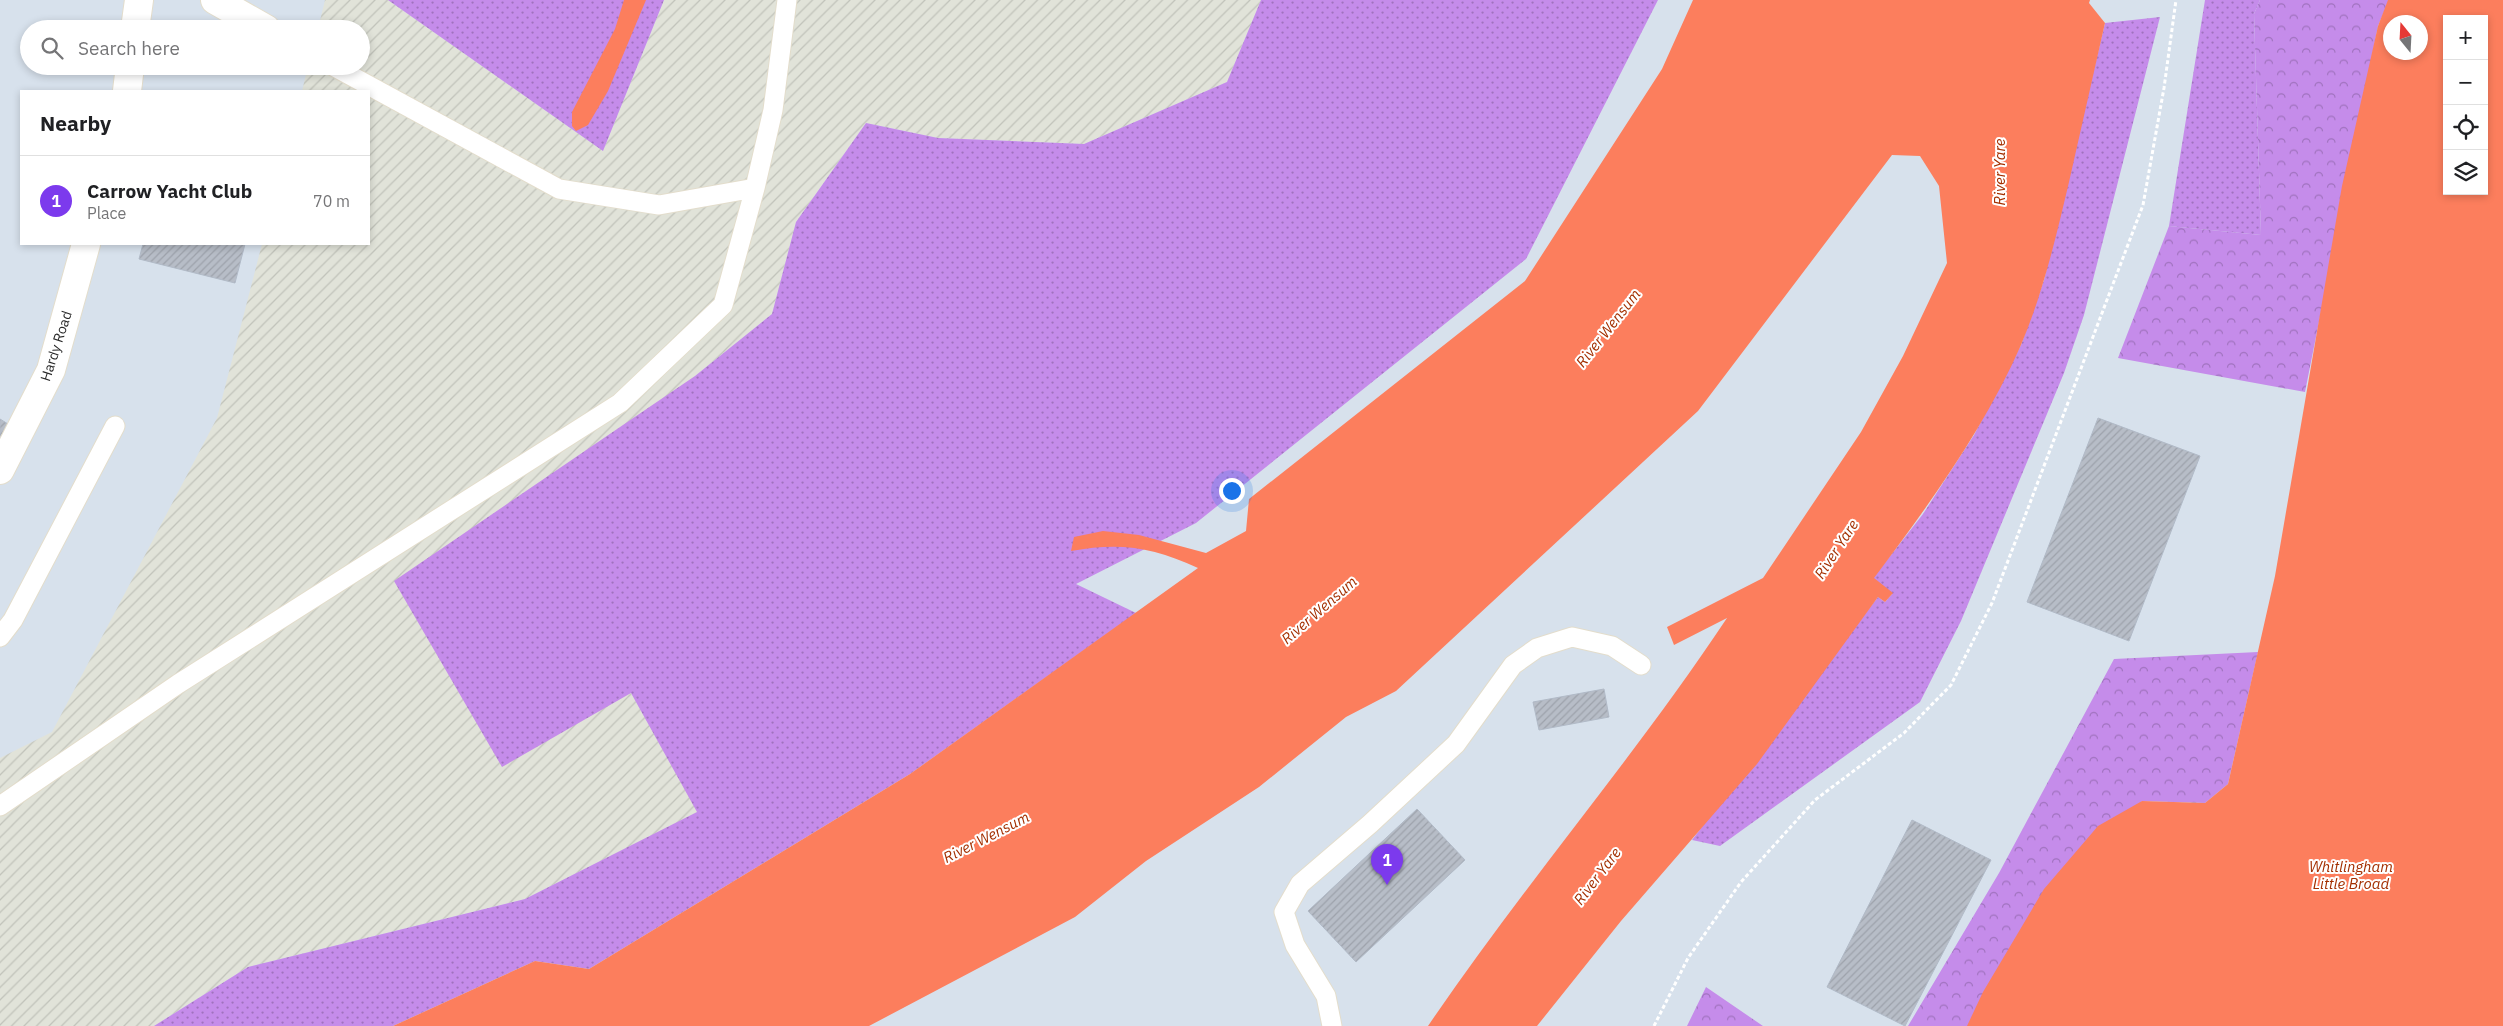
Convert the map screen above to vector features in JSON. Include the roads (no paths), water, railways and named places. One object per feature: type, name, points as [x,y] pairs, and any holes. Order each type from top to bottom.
[{"type":"street","points":[[136,20],[139,0]]},
{"type":"street","points":[[215,0],[250,20]]},
{"type":"street","points":[[127,90],[129,75]]},
{"type":"street","name":"Hardy Road","points":[[0,470],[51,370],[86,245]]},
{"type":"lane","points":[[0,806],[178,684],[620,403],[723,305],[756,188],[773,110],[787,0]]},
{"type":"lane","points":[[350,75],[559,189],[659,205],[756,188]]},
{"type":"lane","points":[[0,637],[13,620],[115,426]]},
{"type":"lane","points":[[1332,1026],[1326,996],[1295,945],[1284,912],[1300,884],[1370,824],[1456,744],[1513,665],[1537,648],[1572,637],[1612,646],[1641,666]]},
{"type":"water","points":[[624,0],[646,0],[608,91],[588,125],[576,131],[572,126],[572,112],[615,29]]},
{"type":"water","points":[[1693,0],[2090,0],[2089,3],[2105,23],[2059,223],[2029,325],[2006,376],[1973,436],[1915,523],[1874,578],[1893,593],[1885,602],[1878,597],[1757,764],[1621,921],[1537,1026],[1428,1026],[1464,974],[1654,721],[1727,618],[1674,645],[1667,627],[1763,578],[1861,432],[1903,356],[1947,263],[1939,186],[1920,156],[1892,155],[1698,411],[1396,691],[1346,717],[1259,787],[1146,861],[1075,917],[869,1026],[393,1026],[535,961],[589,969],[910,774],[1198,568],[1166,555],[1136,548],[1105,547],[1071,551],[1074,537],[1103,531],[1139,535],[1206,553],[1246,531],[1249,499],[1525,281],[1662,69]]},
{"type":"water","name":"Whitlingham Little Broad","points":[[2388,0],[2503,0],[2503,1026],[1967,1026],[1983,992],[2044,889],[2098,826],[2142,801],[2205,803],[2228,784],[2275,576],[2342,186],[2378,26]]},
{"type":"place","name":"Carrow Yacht Club","points":[[1387,885]]},
{"type":"water label","name":"River Yare","points":[[1999,172]]},
{"type":"water label","name":"River Wensum","points":[[1608,328]]},
{"type":"water label","name":"River Yare","points":[[1836,549]]},
{"type":"water label","name":"River Wensum","points":[[1319,610]]},
{"type":"water label","name":"River Wensum","points":[[986,837]]},
{"type":"water label","name":"River Yare","points":[[1597,876]]}]
